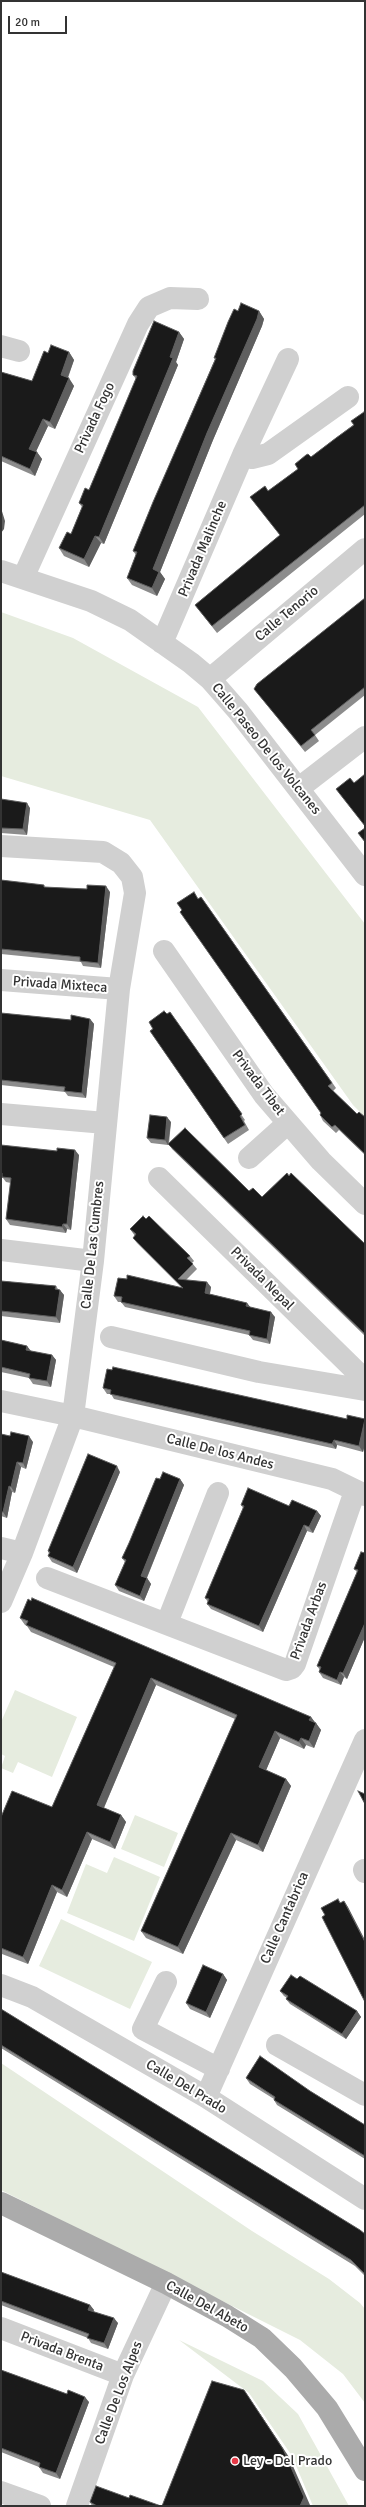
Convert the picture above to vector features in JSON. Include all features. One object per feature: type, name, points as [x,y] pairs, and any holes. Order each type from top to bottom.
[{"type":"main road","name":"Calle Del Abeto","points":[[1,2203],[166,2283],[262,2338],[293,2368],[327,2408],[365,2470]]},
{"type":"street","name":"Privada Fogo","points":[[23,578],[135,331],[149,307],[170,298],[198,299]]},
{"type":"street","name":"Privada Malinche","points":[[162,643],[243,455],[288,359]]},
{"type":"street","points":[[243,455],[252,458],[268,454],[348,397]]},
{"type":"street","name":"Calle Tenorio","points":[[210,679],[365,549]]},
{"type":"street","name":"Calle Paseo De los Volcanes","points":[[1,571],[91,601],[130,620],[210,679],[238,711],[299,788],[365,875]]},
{"type":"street","points":[[299,788],[365,737]]},
{"type":"street","name":"Calle De Las Cumbres","points":[[1,846],[103,852],[122,863],[132,877],[135,893],[119,990],[105,1123],[93,1261],[73,1416],[22,1553],[1,1602]]},
{"type":"street","name":"Privada Tibet","points":[[164,951],[264,1095],[321,1161],[365,1204]]},
{"type":"street","name":"Privada Mixteca","points":[[1,980],[119,990]]},
{"type":"street","points":[[1,1114],[105,1123]]},
{"type":"street","points":[[249,1158],[288,1123]]},
{"type":"street","name":"Privada Nepal","points":[[159,1178],[365,1380]]},
{"type":"street","points":[[1,1250],[93,1261]]},
{"type":"street","points":[[111,1337],[259,1372],[365,1390]]},
{"type":"street","name":"Calle De los Andes","points":[[1,1401],[73,1416],[332,1479],[360,1493]]},
{"type":"street","points":[[167,1623],[218,1493]]},
{"type":"street","name":"Privada Arbas","points":[[47,1578],[286,1670],[292,1668],[360,1493]]},
{"type":"street","points":[[1,1548],[22,1553]]},
{"type":"street","name":"Calle Cantabrica","points":[[206,2097],[365,1740]]},
{"type":"street","points":[[166,1982],[143,2029],[218,2069]]},
{"type":"street","name":"Calle Del Prado","points":[[1,1985],[32,1997],[206,2097],[365,2199]]},
{"type":"street","points":[[277,2045],[365,2095]]},
{"type":"street","name":"Calle De Los Alpes","points":[[77,2506],[122,2375],[166,2283]]},
{"type":"street","name":"Privada Brenta","points":[[1,2328],[122,2375]]},
{"type":"street","points":[[1,2492],[40,2506]]},
{"type":"shaded area","points":[[1,612],[73,638],[198,707],[365,924],[365,1117],[353,1105],[150,820],[1,776]]},
{"type":"shaded area","points":[[15,1690],[77,1717],[52,1777],[18,1762],[13,1773],[1,1768],[5,1756],[1,1754],[1,1722]]},
{"type":"shaded area","points":[[135,1815],[178,1833],[164,1867],[121,1849]]},
{"type":"shaded area","points":[[114,1857],[160,1877],[134,1941],[67,1913],[86,1864],[107,1873]]},
{"type":"shaded area","points":[[61,1919],[152,1962],[130,2009],[39,1966]]},
{"type":"shaded area","points":[[1,2063],[252,2231],[329,2279],[360,2303],[365,2309],[365,2403],[343,2374],[300,2340],[1,2190]]},
{"type":"shaded area","points":[[179,2340],[263,2381],[298,2414],[349,2506],[313,2506],[292,2456],[249,2393]]},
{"type":"building","points":[[241,303],[259,311],[257,319],[207,433],[153,569],[159,572],[152,588],[127,578],[137,552],[133,551],[216,358],[214,358],[228,322],[234,309],[238,311]]},
{"type":"building","points":[[154,321],[179,332],[170,357],[173,358],[99,537],[95,536],[84,559],[59,548],[67,532],[71,534],[83,505],[79,503],[85,488],[89,490],[137,376],[133,375],[133,371]]},
{"type":"building","points":[[51,345],[69,352],[61,375],[69,378],[50,422],[43,419],[29,449],[37,452],[30,469],[1,456],[1,372],[32,381],[44,351],[48,353]]},
{"type":"building","points":[[364,412],[365,505],[212,626],[195,605],[280,535],[250,497],[265,486],[268,491],[298,469],[295,464],[308,454],[311,457],[354,425],[351,421]]},
{"type":"building","points":[[365,598],[365,687],[311,730],[315,735],[301,746],[254,689],[257,684]]},
{"type":"building","points":[[365,774],[365,826],[336,789],[350,778],[354,783]]},
{"type":"building","points":[[1,799],[27,803],[23,829],[1,828]]},
{"type":"building","points":[[365,828],[365,842],[358,833]]},
{"type":"building","points":[[1,880],[44,885],[44,887],[87,889],[87,885],[106,886],[98,963],[80,961],[80,957],[1,949]]},
{"type":"building","points":[[194,892],[198,899],[201,897],[332,1083],[328,1086],[357,1114],[359,1112],[365,1117],[365,1154],[335,1125],[332,1127],[320,1115],[321,1113],[180,912],[182,910],[177,903]]},
{"type":"building","points":[[164,1011],[167,1014],[170,1012],[242,1114],[240,1116],[245,1125],[224,1138],[150,1031],[153,1029],[149,1022]]},
{"type":"building","points":[[1,1013],[71,1020],[71,1015],[90,1019],[82,1093],[64,1091],[65,1087],[1,1080]]},
{"type":"building","points":[[150,1115],[167,1117],[165,1140],[147,1138]]},
{"type":"building","points":[[185,1128],[249,1191],[253,1188],[262,1197],[287,1173],[289,1176],[291,1173],[365,1244],[365,1334],[168,1144]]},
{"type":"building","points":[[1,1145],[57,1151],[57,1148],[75,1150],[67,1224],[63,1224],[62,1227],[6,1219],[11,1178],[2,1177]]},
{"type":"building","points":[[143,1216],[146,1219],[149,1216],[190,1256],[187,1258],[193,1264],[178,1279],[207,1282],[205,1293],[247,1303],[246,1306],[271,1312],[267,1339],[249,1335],[250,1331],[121,1302],[122,1297],[114,1296],[118,1278],[127,1279],[127,1275],[183,1288],[133,1238],[136,1234],[130,1229]]},
{"type":"building","points":[[1,1281],[56,1286],[55,1289],[60,1290],[56,1317],[1,1311]]},
{"type":"building","points":[[1,1340],[27,1346],[26,1350],[52,1355],[47,1381],[29,1378],[30,1374],[1,1367]]},
{"type":"building","points":[[113,1367],[347,1419],[347,1415],[365,1419],[359,1446],[334,1440],[332,1444],[110,1394],[111,1390],[103,1388],[107,1369],[112,1370]]},
{"type":"building","points":[[11,1432],[29,1436],[23,1463],[17,1462],[11,1487],[9,1486],[3,1512],[1,1512],[1,1434],[10,1436]]},
{"type":"building","points":[[88,1454],[117,1466],[73,1567],[48,1556],[50,1552],[48,1551]]},
{"type":"building","points":[[163,1472],[180,1479],[141,1576],[147,1578],[140,1596],[115,1585],[126,1560],[122,1558],[156,1478],[160,1479]]},
{"type":"building","points":[[248,1488],[289,1506],[292,1500],[317,1511],[309,1527],[304,1525],[259,1626],[207,1604],[209,1599],[205,1598],[244,1506],[241,1505]]},
{"type":"building","points":[[361,1552],[365,1553],[365,1623],[343,1673],[340,1672],[337,1680],[319,1672],[321,1667],[317,1666],[358,1570],[354,1569]]},
{"type":"building","points":[[32,1598],[311,1717],[309,1720],[316,1723],[309,1741],[301,1738],[299,1742],[275,1731],[259,1767],[286,1779],[258,1845],[231,1833],[178,1947],[141,1931],[237,1715],[151,1678],[97,1805],[121,1815],[110,1842],[87,1832],[62,1890],[52,1885],[23,1957],[1,1948],[1,1817],[12,1791],[52,1807],[116,1663],[26,1625],[28,1621],[20,1618],[28,1599],[31,1601]]},
{"type":"building","points":[[358,1791],[365,1794],[365,1804]]},
{"type":"building","points":[[338,1899],[340,1903],[344,1901],[365,1942],[365,2002],[322,1917],[325,1915],[321,1908]]},
{"type":"building","points":[[203,1965],[223,1974],[206,2012],[186,2003]]},
{"type":"building","points":[[291,1975],[297,1979],[300,1976],[357,2011],[342,2034],[286,1999],[288,1996],[280,1991]]},
{"type":"building","points":[[1,2009],[360,2230],[365,2234],[365,2274],[351,2260],[1,2045]]},
{"type":"building","points":[[260,2056],[310,2091],[365,2125],[365,2156],[274,2100],[275,2097],[246,2078]]},
{"type":"building","points":[[1,2272],[90,2305],[88,2310],[114,2318],[104,2343],[87,2338],[89,2334],[1,2301]]},
{"type":"building","points":[[1,2370],[67,2394],[68,2390],[85,2397],[56,2473],[39,2467],[40,2463],[1,2448]]},
{"type":"building","points":[[212,2381],[244,2390],[283,2449],[304,2497],[300,2506],[162,2506]]},
{"type":"building","points":[[96,2486],[129,2498],[130,2495],[161,2506],[97,2506],[90,2502]]},
{"type":"place","name":"Ley - Del Prado","points":[[235,2461]]}]
